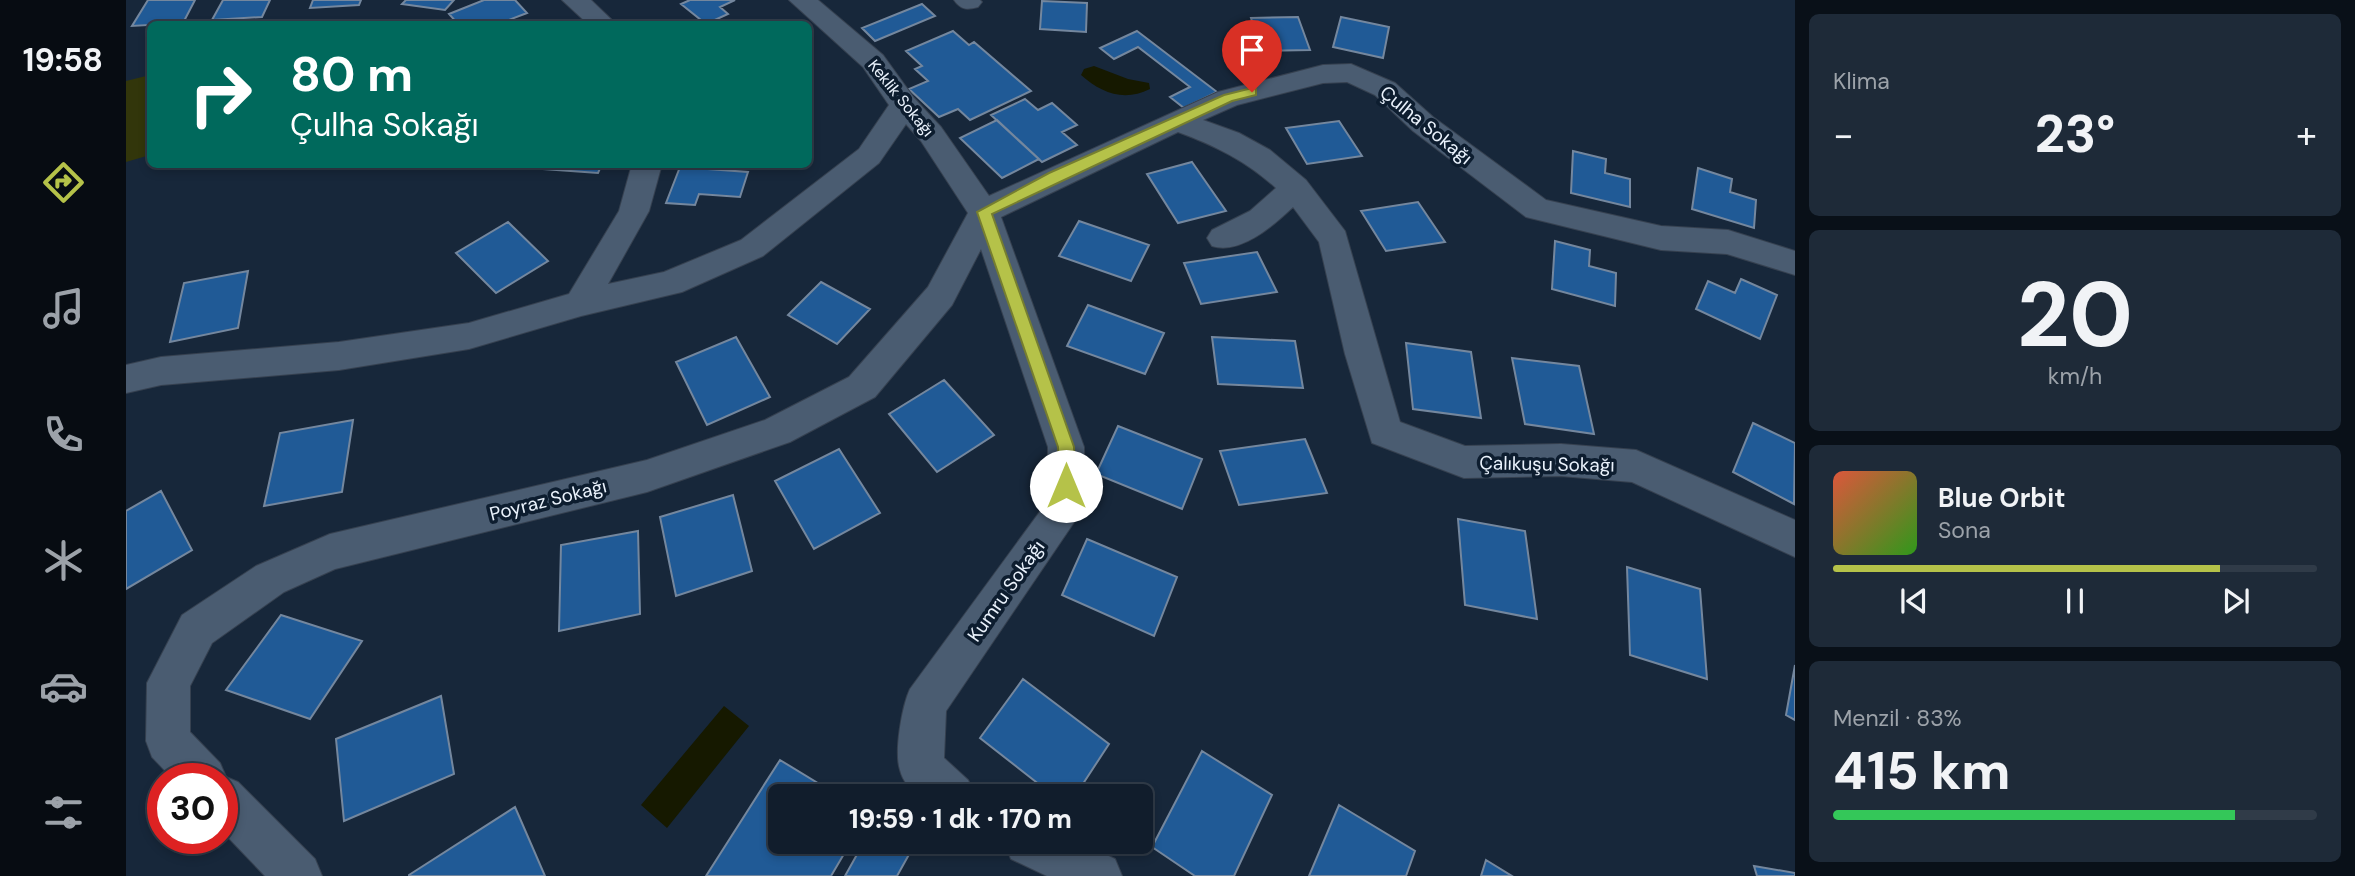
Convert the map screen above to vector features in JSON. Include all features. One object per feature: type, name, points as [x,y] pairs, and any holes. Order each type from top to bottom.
[{"type":"street","points":[[575,0],[600,21]]},
{"type":"street","name":"Keklik Sokağı","points":[[802,0],[873,61],[904,105],[931,134],[984,212]]},
{"type":"street","name":"Çulha Sokağı","points":[[984,212],[1228,98],[1323,74],[1351,73],[1385,89],[1423,124],[1537,209],[1661,238],[1728,242],[1795,263]]},
{"type":"street","points":[[126,379],[161,371],[338,356],[469,336],[581,303],[670,283],[752,248],[869,156],[904,105]]},
{"type":"street","name":"Çalıkuşu Sokağı","points":[[1179,122],[1229,140],[1260,157],[1295,188],[1334,239],[1362,354],[1385,432],[1464,462],[1561,460],[1636,467],[1795,539]]},
{"type":"street","points":[[581,303],[634,211],[646,168]]},
{"type":"street","points":[[1223,238],[1261,219],[1295,188]]},
{"type":"street","name":"Poyraz Sokağı","points":[[189,763],[168,741],[167,683],[197,629],[270,579],[331,552],[647,476],[777,430],[862,387],[940,296],[984,212]]},
{"type":"street","name":"Kumru Sokağı","points":[[940,784],[921,767],[925,704],[1066,506],[1066,447],[984,212]]},
{"type":"street","points":[[238,814],[298,876]]},
{"type":"street","points":[[1053,854],[1098,876]]},
{"type":"green space","points":[[147,76],[147,156],[126,162],[126,81]]},
{"type":"shaded area","points":[[1094,66],[1128,79],[1149,83],[1150,89],[1131,95],[1105,91],[1081,75],[1084,69]]},
{"type":"shaded area","points":[[724,706],[749,726],[667,828],[641,805]]},
{"type":"building","points":[[148,0],[195,0],[184,21],[147,21],[147,25],[132,26]]},
{"type":"building","points":[[223,0],[270,0],[262,17],[212,20]]},
{"type":"building","points":[[313,0],[361,0],[359,5],[310,8]]},
{"type":"building","points":[[406,0],[454,0],[445,10],[402,4]]},
{"type":"building","points":[[484,0],[515,0],[527,13],[506,21],[455,21],[449,14]]},
{"type":"building","points":[[690,0],[735,0],[720,7],[728,14],[713,21],[702,21],[681,4]]},
{"type":"building","points":[[1042,1],[1087,3],[1086,32],[1040,29]]},
{"type":"building","points":[[922,4],[935,16],[875,41],[862,28]]},
{"type":"building","points":[[1298,17],[1310,50],[1261,51],[1251,18]]},
{"type":"building","points":[[1341,17],[1389,27],[1383,58],[1333,47]]},
{"type":"building","points":[[953,31],[969,45],[974,42],[1031,91],[970,120],[958,109],[939,117],[909,89],[928,81],[915,69],[922,66],[906,51]]},
{"type":"building","points":[[1137,31],[1217,92],[1184,108],[1170,97],[1190,87],[1138,47],[1114,59],[1100,48]]},
{"type":"building","points":[[1025,99],[1038,110],[1052,103],[1077,125],[1062,132],[1077,145],[1042,162],[991,115]]},
{"type":"building","points":[[997,120],[1039,159],[1002,178],[960,138]]},
{"type":"building","points":[[1339,121],[1362,156],[1307,164],[1286,128]]},
{"type":"building","points":[[1573,151],[1606,159],[1605,173],[1630,179],[1630,207],[1571,193]]},
{"type":"building","points":[[1192,162],[1226,211],[1178,223],[1147,174]]},
{"type":"building","points":[[530,168],[600,168],[598,173]]},
{"type":"building","points":[[680,168],[748,172],[740,197],[699,194],[695,205],[666,203]]},
{"type":"building","points":[[1698,168],[1732,179],[1730,192],[1756,200],[1754,228],[1692,209]]},
{"type":"building","points":[[1418,202],[1445,242],[1386,251],[1361,211]]},
{"type":"building","points":[[1079,221],[1149,245],[1131,281],[1059,256]]},
{"type":"building","points":[[508,222],[548,261],[496,293],[456,253]]},
{"type":"building","points":[[1555,241],[1590,250],[1589,266],[1616,273],[1615,306],[1552,289]]},
{"type":"building","points":[[1257,252],[1277,292],[1201,304],[1184,263]]},
{"type":"building","points":[[248,271],[238,328],[170,342],[184,283]]},
{"type":"building","points":[[1741,279],[1777,295],[1760,339],[1696,309],[1708,281],[1735,293]]},
{"type":"building","points":[[821,282],[870,309],[837,344],[788,315]]},
{"type":"building","points":[[1088,305],[1164,333],[1145,374],[1067,346]]},
{"type":"building","points":[[736,337],[770,397],[707,425],[676,362]]},
{"type":"building","points":[[1212,337],[1295,341],[1303,388],[1218,384]]},
{"type":"building","points":[[1406,343],[1471,352],[1481,418],[1413,409]]},
{"type":"building","points":[[1512,358],[1579,366],[1594,434],[1525,424]]},
{"type":"building","points":[[944,380],[994,435],[937,472],[889,414]]},
{"type":"building","points":[[353,420],[342,492],[264,506],[280,433]]},
{"type":"building","points":[[1753,423],[1795,443],[1794,504],[1733,472]]},
{"type":"building","points":[[1118,426],[1202,459],[1182,509],[1096,474]]},
{"type":"building","points":[[1305,439],[1327,493],[1239,505],[1220,451]]},
{"type":"building","points":[[839,449],[880,513],[814,549],[775,481]]},
{"type":"building","points":[[161,491],[192,550],[126,589],[126,511]]},
{"type":"building","points":[[733,495],[752,571],[676,596],[660,517]]},
{"type":"building","points":[[1458,519],[1525,531],[1537,619],[1465,605]]},
{"type":"building","points":[[638,531],[640,614],[559,631],[561,545]]},
{"type":"building","points":[[1087,539],[1177,577],[1154,636],[1062,595]]},
{"type":"building","points":[[1627,567],[1700,589],[1707,679],[1630,655]]},
{"type":"building","points":[[281,615],[362,641],[310,719],[226,690]]},
{"type":"building","points":[[1795,665],[1795,720],[1786,715]]},
{"type":"building","points":[[1023,679],[1109,744],[1083,784],[1039,784],[980,738]]},
{"type":"building","points":[[441,696],[454,774],[344,821],[336,739]]},
{"type":"building","points":[[1202,751],[1272,795],[1234,876],[1195,876],[1153,845]]},
{"type":"building","points":[[780,760],[819,784],[768,784],[768,854],[844,854],[831,876],[706,876]]},
{"type":"building","points":[[1339,805],[1415,851],[1406,876],[1309,876]]},
{"type":"building","points":[[515,807],[545,876],[409,876],[409,875]]},
{"type":"building","points":[[857,854],[909,854],[897,876],[845,876]]},
{"type":"building","points":[[1486,860],[1512,876],[1481,876]]},
{"type":"building","points":[[1754,866],[1795,873],[1795,876],[1757,876]]},
{"type":"route","points":[[1066,486],[1066,447],[1031,353],[1006,267],[984,212],[1228,98],[1252,92]]}]
